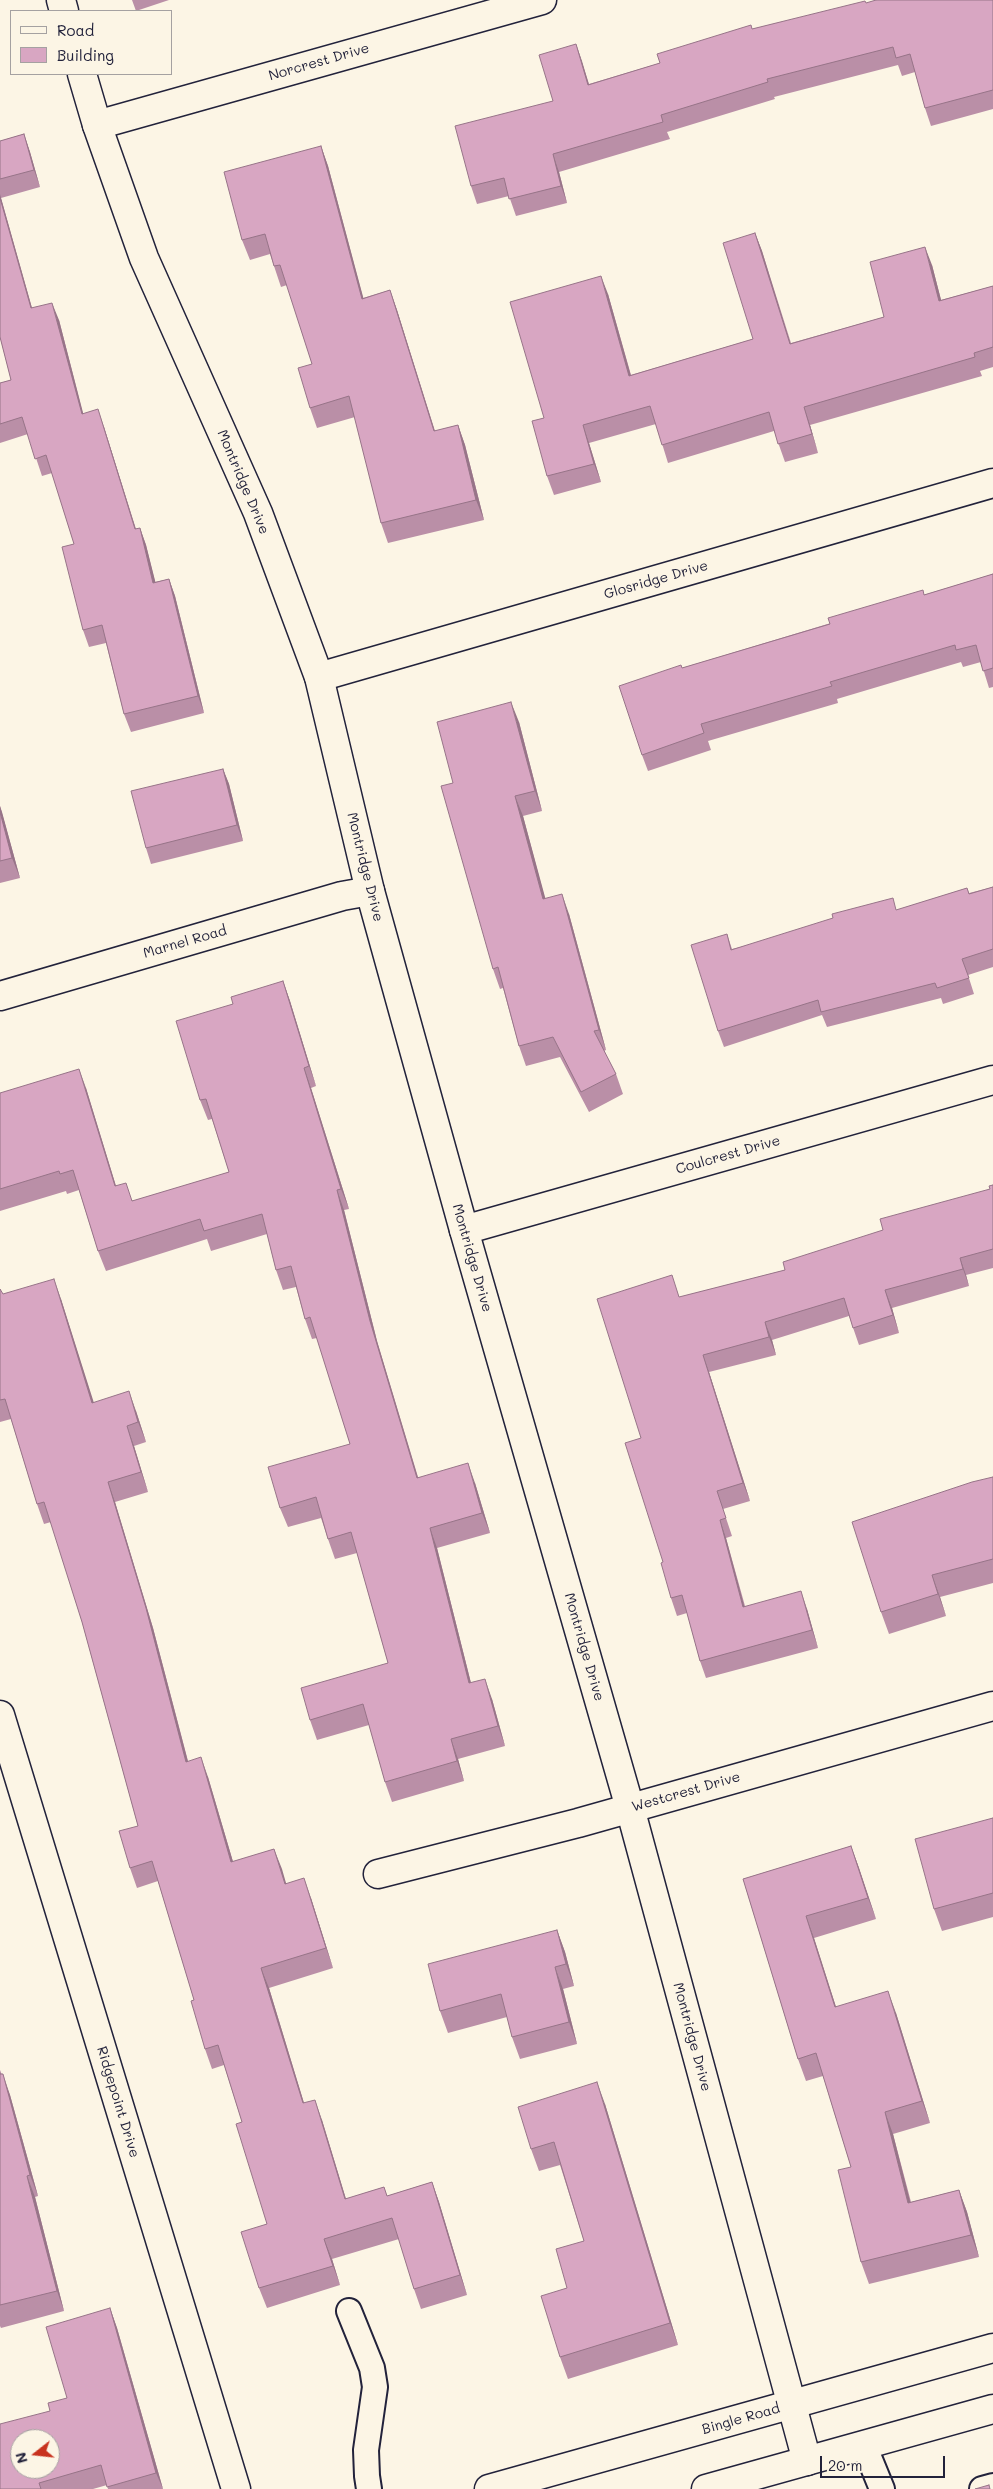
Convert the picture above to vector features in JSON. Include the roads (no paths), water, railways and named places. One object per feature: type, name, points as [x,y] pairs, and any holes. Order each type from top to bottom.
[{"type":"street","name":"Norcrest Drive","points":[[97,125],[542,0]]},
{"type":"street","name":"Montridge Drive","points":[[82,75],[97,125],[144,258],[258,513],[319,677],[370,890],[464,1230],[630,1808],[791,2405],[808,2461]]},
{"type":"street","name":"Glosridge Drive","points":[[319,677],[993,483]]},
{"type":"street","name":"Marnel Road","points":[[0,996],[342,896],[370,890]]},
{"type":"street","name":"Coulcrest Drive","points":[[464,1230],[993,1080]]},
{"type":"street","name":"Westcrest Drive","points":[[378,1874],[578,1823],[993,1706]]},
{"type":"street","name":"Ridgepoint Drive","points":[[0,1715],[236,2489]]},
{"type":"street","name":"Bingle Road","points":[[489,2489],[993,2348]]},
{"type":"street","points":[[706,2489],[993,2409]]},
{"type":"lane","points":[[349,2311],[372,2368],[375,2387],[366,2450],[367,2476],[370,2489]]},
{"type":"lane","points":[[864,2445],[882,2489]]},
{"type":"lane","points":[[982,2489],[993,2486]]}]
